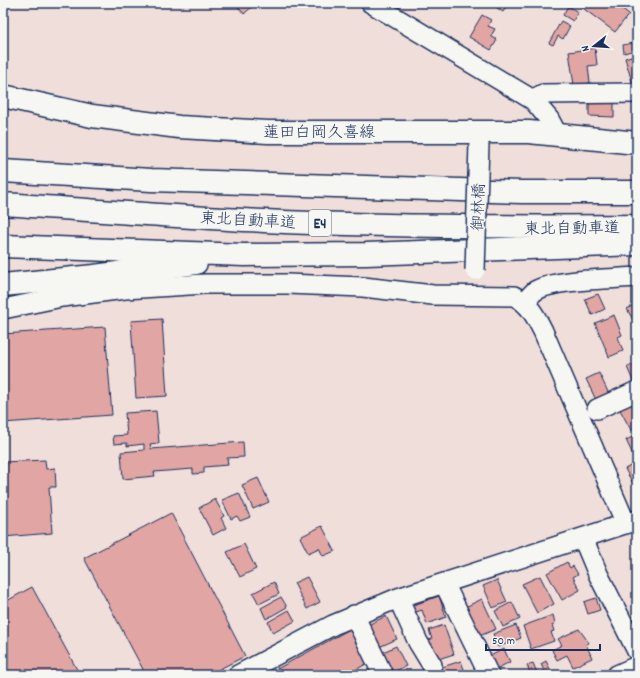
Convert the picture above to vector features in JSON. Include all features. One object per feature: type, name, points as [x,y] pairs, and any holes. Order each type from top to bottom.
[{"type":"main road","name":"蓮田白岡久喜線","points":[[3,96],[92,116],[178,127],[478,137],[557,134],[637,143]]},
{"type":"main road","points":[[3,171],[151,180],[522,192],[637,192]]},
{"type":"main road","name":"東北自動車道","points":[[3,204],[263,221],[340,224],[512,228],[637,226]]},
{"type":"main road","points":[[3,246],[244,255],[374,254],[637,244]]},
{"type":"main road","points":[[3,285],[163,268],[244,255]]},
{"type":"street","points":[[371,3],[393,9],[534,100],[557,134]]},
{"type":"street","points":[[534,100],[543,94],[637,93]]},
{"type":"street","name":"御林橋","points":[[475,295],[478,137]]},
{"type":"street","points":[[525,303],[535,291],[546,286],[578,281],[637,277]]},
{"type":"street","points":[[3,309],[62,297],[125,289],[205,284],[317,285],[362,287],[434,295],[507,295],[521,299],[534,313],[631,522],[398,598],[354,615],[238,675]]},
{"type":"street","points":[[597,409],[637,391]]},
{"type":"street","points":[[583,538],[598,574],[637,652]]},
{"type":"street","points":[[444,583],[489,675]]},
{"type":"street","points":[[398,598],[418,642],[432,665]]},
{"type":"street","points":[[354,615],[383,675]]},
{"type":"street","points":[[617,675],[637,666]]},
{"type":"building","points":[[235,3],[256,3],[244,14]]},
{"type":"building","points":[[490,3],[508,3],[503,12]]},
{"type":"building","points":[[576,3],[615,3],[629,14],[615,32]]},
{"type":"building","points":[[568,6],[578,12],[573,21],[563,15]]},
{"type":"building","points":[[482,15],[491,20],[488,26],[495,29],[491,36],[497,40],[491,50],[469,37]]},
{"type":"building","points":[[561,21],[570,26],[563,39],[558,36],[553,45],[549,43]]},
{"type":"building","points":[[633,43],[635,50],[624,53],[623,45]]},
{"type":"building","points":[[595,48],[597,65],[588,66],[590,83],[574,85],[569,52]]},
{"type":"building","points":[[637,54],[637,81],[632,82],[625,58]]},
{"type":"building","points":[[589,101],[614,101],[614,117],[589,116]]},
{"type":"building","points":[[598,294],[605,309],[592,315],[585,299]]},
{"type":"building","points":[[637,303],[637,327],[627,309]]},
{"type":"building","points":[[614,315],[622,335],[618,337],[623,351],[609,357],[595,323]]},
{"type":"building","points":[[162,319],[167,396],[136,398],[131,321]]},
{"type":"building","points":[[105,327],[112,415],[3,423],[3,334]]},
{"type":"building","points":[[637,363],[637,382],[634,383],[627,367]]},
{"type":"building","points":[[599,373],[609,394],[596,400],[586,379]]},
{"type":"building","points":[[635,400],[637,403],[637,427],[631,430],[619,408]]},
{"type":"building","points":[[156,411],[159,443],[150,444],[151,449],[243,442],[244,457],[227,458],[228,465],[204,467],[204,473],[193,474],[193,469],[154,472],[155,476],[123,479],[121,452],[144,450],[144,444],[127,446],[127,443],[114,444],[113,436],[127,435],[125,413]]},
{"type":"building","points":[[637,435],[637,455],[634,457],[626,440]]},
{"type":"building","points":[[45,460],[46,469],[55,468],[56,487],[49,487],[52,533],[3,537],[3,462]]},
{"type":"building","points":[[637,462],[637,491],[625,469]]},
{"type":"building","points":[[258,478],[269,502],[253,509],[242,485]]},
{"type":"building","points":[[239,493],[250,517],[240,521],[237,516],[231,519],[222,500]]},
{"type":"building","points":[[215,499],[224,516],[221,518],[226,528],[213,535],[199,508]]},
{"type":"building","points":[[171,513],[245,656],[208,675],[187,675],[186,673],[183,675],[146,675],[84,558]]},
{"type":"building","points":[[322,526],[335,551],[323,556],[319,548],[308,553],[300,537]]},
{"type":"building","points":[[244,544],[256,569],[240,577],[227,552]]},
{"type":"building","points":[[567,562],[570,568],[573,566],[578,574],[573,577],[580,590],[562,600],[547,573]]},
{"type":"building","points":[[540,576],[554,604],[537,613],[522,584]]},
{"type":"building","points":[[307,577],[320,602],[307,609],[294,583]]},
{"type":"building","points":[[497,580],[507,602],[493,608],[483,586]]},
{"type":"building","points":[[274,582],[279,594],[259,604],[253,593]]},
{"type":"building","points":[[32,587],[80,675],[4,675],[3,603]]},
{"type":"building","points":[[439,596],[446,617],[427,624],[422,610],[413,613],[411,606]]},
{"type":"building","points":[[281,597],[287,607],[266,619],[261,608]]},
{"type":"building","points":[[596,598],[600,610],[588,614],[584,602]]},
{"type":"building","points":[[482,599],[496,629],[477,637],[463,608]]},
{"type":"building","points":[[512,602],[520,619],[503,627],[495,611]]},
{"type":"building","points":[[289,610],[295,621],[273,633],[268,622]]},
{"type":"building","points":[[553,615],[555,623],[552,625],[554,631],[551,632],[554,641],[531,649],[523,626]]},
{"type":"building","points":[[386,616],[397,639],[377,648],[366,626]]},
{"type":"building","points":[[444,625],[454,654],[438,659],[435,652],[431,654],[427,640],[432,639],[429,630]]},
{"type":"building","points":[[516,625],[521,638],[498,647],[493,634]]},
{"type":"building","points":[[350,629],[368,663],[346,675],[266,675]]},
{"type":"building","points":[[579,629],[589,643],[586,644],[592,658],[573,667],[567,655],[557,660],[552,650],[562,645],[558,639]]},
{"type":"building","points":[[396,646],[406,666],[389,674],[379,654]]},
{"type":"building","points":[[504,649],[510,662],[492,671],[486,658]]},
{"type":"building","points":[[461,661],[466,675],[444,675],[442,667]]},
{"type":"building","points":[[546,661],[553,675],[546,675],[541,664]]},
{"type":"building","points":[[533,663],[538,675],[531,675],[527,665]]}]
